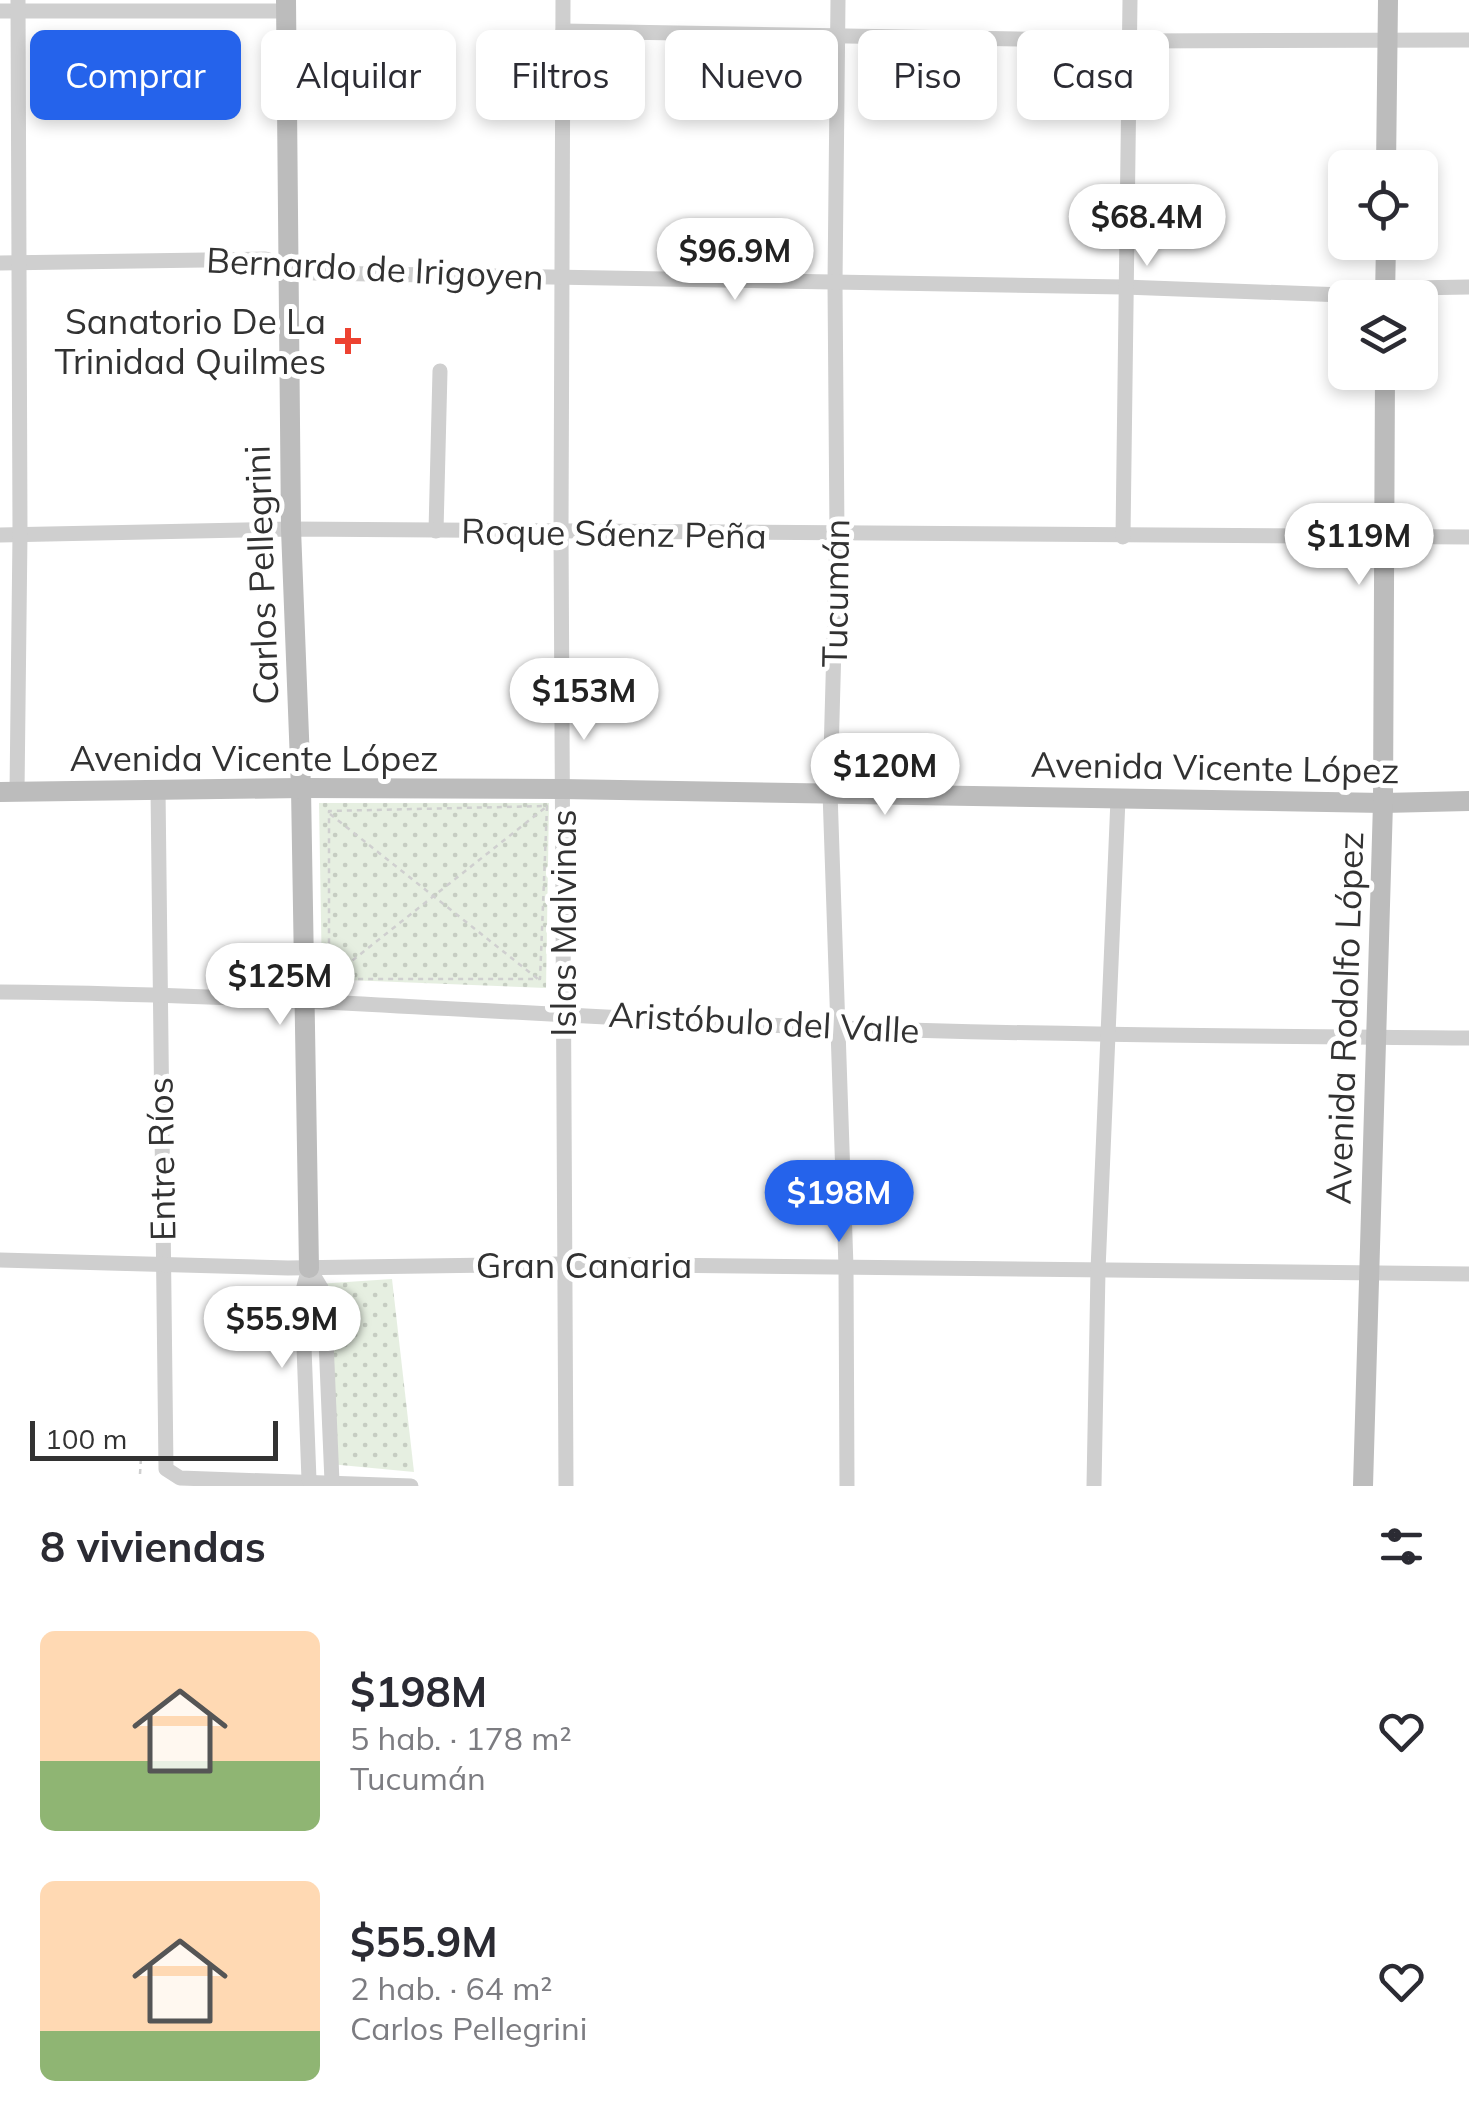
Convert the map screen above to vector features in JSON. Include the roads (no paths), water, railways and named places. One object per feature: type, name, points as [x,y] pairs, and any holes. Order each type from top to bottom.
[{"type":"main road","points":[[1386,150],[1388,0]]},
{"type":"main road","name":"Carlos Pellegrini","points":[[286,5],[291,529],[301,788],[309,1268]]},
{"type":"main road","name":"Avenida Rodolfo López","points":[[1362,1486],[1383,803],[1385,390]]},
{"type":"main road","name":"Avenida Vicente López","points":[[8,793],[562,789],[1383,803],[1469,801]]},
{"type":"street","name":"Islas Malvinas","points":[[563,30],[564,0]]},
{"type":"street","name":"Tucumán","points":[[838,0],[838,30]]},
{"type":"street","points":[[1129,30],[1130,0]]},
{"type":"street","points":[[0,11],[18,6],[286,5]]},
{"type":"street","points":[[8,793],[20,534],[18,6]]},
{"type":"street","points":[[838,36],[1017,39]]},
{"type":"street","points":[[1169,41],[1469,40]]},
{"type":"street","name":"Islas Malvinas","points":[[563,120],[566,1486]]},
{"type":"street","name":"Tucumán","points":[[837,120],[836,535],[830,792],[846,1267],[848,1486]]},
{"type":"street","points":[[1122,537],[1127,120]]},
{"type":"street","name":"Bernardo de Irigoyen","points":[[0,263],[265,259],[315,272],[1328,294]]},
{"type":"street","name":"Bernardo de Irigoyen","points":[[1438,288],[1469,287]]},
{"type":"street","points":[[436,531],[440,371]]},
{"type":"street","name":"Roque Sáenz Peña","points":[[0,535],[291,529],[1469,537]]},
{"type":"street","name":"Entre Ríos","points":[[158,789],[166,1470],[180,1478],[309,1480]]},
{"type":"street","points":[[1094,1486],[1098,1270],[1118,799]]},
{"type":"street","name":"Aristóbulo del Valle","points":[[0,992],[304,999],[839,1028],[1469,1038]]},
{"type":"street","name":"Gran Canaria","points":[[0,1260],[309,1268],[563,1264],[1469,1274]]},
{"type":"street","name":"Carlos Pellegrini","points":[[309,1268],[302,1294],[309,1480]]},
{"type":"street","name":"Carlos Pellegrini","points":[[309,1268],[324,1292],[332,1482]]},
{"type":"street","points":[[309,1480],[411,1486]]},
{"type":"place","name":"Sanatorio De La Trinidad Quilmes","points":[[348,341]]}]
